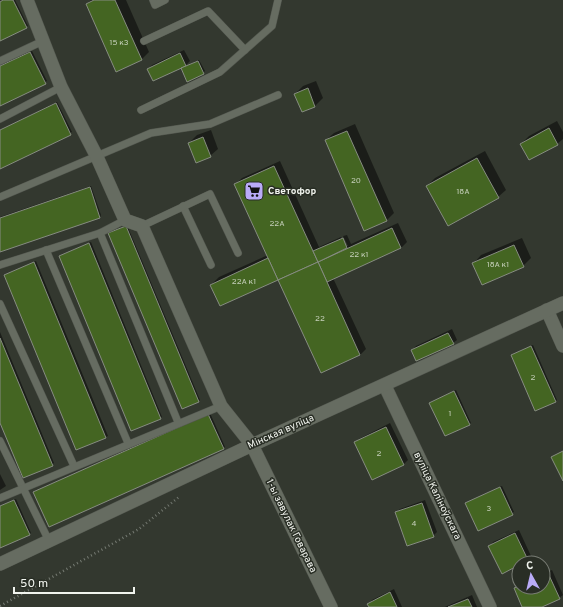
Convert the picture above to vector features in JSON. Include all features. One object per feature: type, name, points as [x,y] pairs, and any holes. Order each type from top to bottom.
[{"type":"street","points":[[26,0],[61,87],[97,157],[125,220],[142,226]]},
{"type":"street","name":"1-ы завулак Говарава","points":[[142,226],[221,406],[252,445],[331,607]]},
{"type":"street","name":"Мінская вуліца","points":[[0,564],[252,445],[385,386],[563,303]]},
{"type":"street","points":[[547,310],[563,346]]},
{"type":"street","name":"вуліца Каліноўскага","points":[[385,386],[490,607]]},
{"type":"lane","points":[[153,0],[155,5],[165,0]]},
{"type":"lane","points":[[141,110],[220,72],[272,26],[278,0]]},
{"type":"lane","points":[[144,42],[208,11],[245,50]]},
{"type":"lane","points":[[0,61],[43,41]]},
{"type":"lane","points":[[0,118],[61,87]]},
{"type":"lane","points":[[0,197],[151,133],[210,124],[278,95]]},
{"type":"lane","points":[[142,226],[210,194],[238,253]]},
{"type":"lane","points":[[183,206],[211,266]]},
{"type":"lane","points":[[0,265],[100,232],[125,220]]},
{"type":"lane","points":[[100,232],[178,422]]},
{"type":"lane","points":[[46,250],[128,443]]},
{"type":"lane","points":[[0,304],[74,466]]},
{"type":"lane","points":[[0,498],[178,422],[221,406]]},
{"type":"lane","points":[[0,441],[49,541]]},
{"type":"path","points":[[0,606],[139,529],[181,496]]},
{"type":"building","points":[[3,0],[13,0],[27,28],[0,41],[0,2]]},
{"type":"building","points":[[94,0],[115,0],[142,60],[116,72],[86,4]]},
{"type":"building","points":[[30,52],[46,84],[0,106],[0,66]]},
{"type":"building","points":[[180,53],[186,66],[153,81],[147,69]]},
{"type":"building","points":[[198,61],[204,74],[187,82],[181,68]]},
{"type":"building","points":[[308,88],[315,107],[302,112],[294,94]]},
{"type":"building","points":[[56,103],[71,135],[0,169],[0,130]]},
{"type":"building","points":[[549,128],[558,145],[529,160],[520,144]]},
{"type":"building","points":[[347,131],[387,221],[364,231],[325,140]]},
{"type":"building","points":[[203,137],[211,157],[196,163],[188,143]]},
{"type":"building","points":[[477,158],[499,198],[448,226],[426,186]]},
{"type":"building","points":[[274,166],[318,262],[278,280],[234,184]]},
{"type":"building","points":[[90,187],[100,218],[0,252],[0,218]]},
{"type":"building","points":[[126,226],[199,402],[182,409],[108,233]]},
{"type":"building","points":[[392,228],[401,248],[327,282],[318,262]]},
{"type":"building","points":[[343,238],[347,248],[318,262],[313,251]]},
{"type":"building","points":[[89,243],[161,419],[131,431],[59,256]]},
{"type":"building","points":[[514,245],[524,267],[482,285],[472,263]]},
{"type":"building","points":[[268,258],[278,280],[220,306],[210,285]]},
{"type":"building","points":[[34,262],[106,438],[76,450],[4,275]]},
{"type":"building","points":[[318,262],[360,355],[321,373],[278,280]]},
{"type":"building","points":[[448,333],[454,344],[416,361],[411,350]]},
{"type":"building","points":[[0,338],[53,466],[23,478],[0,423]]},
{"type":"building","points":[[531,346],[556,402],[535,411],[511,355]]},
{"type":"building","points":[[454,391],[470,425],[445,436],[429,403]]},
{"type":"building","points":[[208,414],[224,449],[49,527],[33,492]]},
{"type":"building","points":[[386,427],[404,465],[372,480],[354,442]]},
{"type":"building","points":[[563,451],[563,481],[551,457]]},
{"type":"building","points":[[500,487],[513,515],[478,531],[465,503]]},
{"type":"building","points":[[14,500],[30,535],[0,548],[0,506]]},
{"type":"building","points":[[422,503],[434,537],[407,546],[395,512]]},
{"type":"building","points":[[515,533],[526,555],[511,555],[511,569],[502,574],[488,546]]},
{"type":"building","points":[[551,580],[560,599],[542,607],[522,607],[517,595],[551,595]]},
{"type":"building","points":[[390,592],[397,607],[369,607],[367,604]]},
{"type":"building","points":[[468,599],[472,607],[448,607]]},
{"type":"place","name":"Светофор","points":[[254,191]]}]
